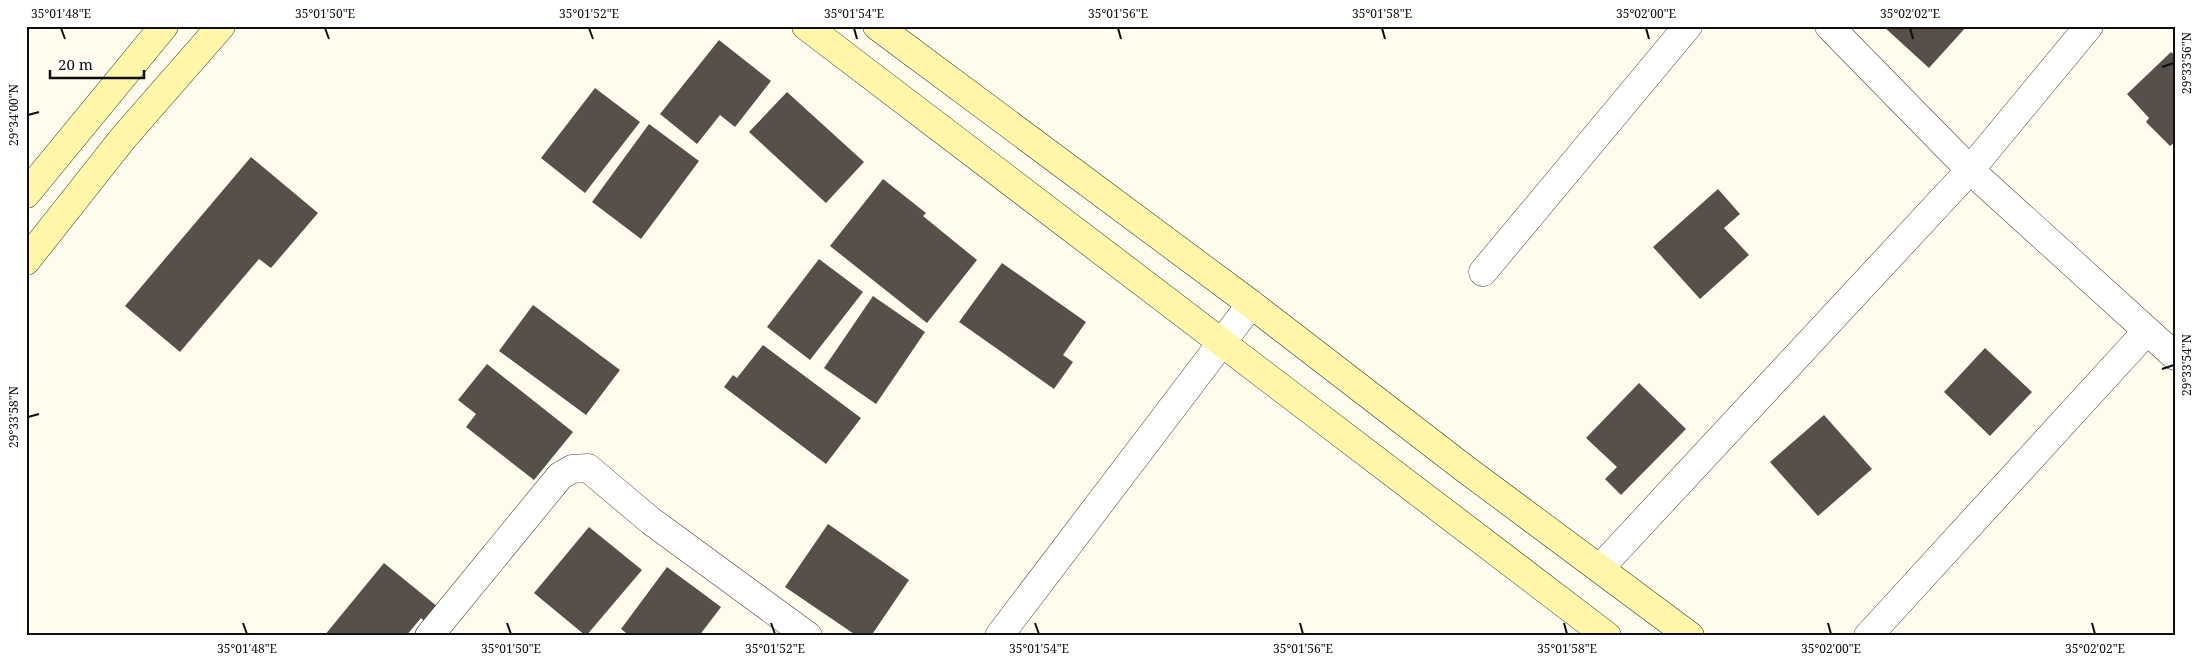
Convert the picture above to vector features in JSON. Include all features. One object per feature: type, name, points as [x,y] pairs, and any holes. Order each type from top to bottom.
[{"type":"street","points":[[26,194],[164,26]]},
{"type":"street","points":[[26,261],[124,137],[220,26]]},
{"type":"street","points":[[806,26],[1221,344],[1607,636]]},
{"type":"street","points":[[878,26],[1251,304],[1464,468],[1690,636]]},
{"type":"street","points":[[1483,272],[1688,26]]},
{"type":"street","points":[[1829,26],[1970,170],[2175,356]]},
{"type":"street","points":[[1600,568],[1970,170],[2089,26]]},
{"type":"street","points":[[999,636],[1251,304]]},
{"type":"street","points":[[1868,636],[2146,331]]},
{"type":"street","points":[[429,636],[560,476],[572,468],[588,468],[651,521],[808,636]]},
{"type":"building","points":[[1883,26],[1967,26],[1929,68]]},
{"type":"building","points":[[719,40],[771,81],[735,127],[720,115],[697,144],[660,114]]},
{"type":"building","points":[[2171,52],[2175,56],[2175,142],[2170,146],[2146,122],[2149,118],[2127,94]]},
{"type":"building","points":[[595,88],[640,122],[585,193],[541,158]]},
{"type":"building","points":[[787,92],[864,162],[826,203],[749,132]]},
{"type":"building","points":[[649,124],[699,161],[641,239],[592,202]]},
{"type":"building","points":[[251,157],[318,213],[271,268],[259,259],[180,352],[125,306]]},
{"type":"building","points":[[883,179],[926,213],[923,216],[977,260],[927,323],[830,246]]},
{"type":"building","points":[[1718,189],[1740,214],[1724,228],[1749,255],[1700,299],[1653,247]]},
{"type":"building","points":[[819,259],[863,292],[810,360],[767,327]]},
{"type":"building","points":[[1002,263],[1086,322],[1063,355],[1073,362],[1054,389],[959,322]]},
{"type":"building","points":[[873,296],[925,332],[876,404],[824,368]]},
{"type":"building","points":[[533,305],[620,370],[586,415],[499,351]]},
{"type":"building","points":[[763,345],[861,418],[826,464],[724,387],[733,375],[737,378]]},
{"type":"building","points":[[1985,348],[2032,392],[1990,436],[1944,392]]},
{"type":"building","points":[[487,364],[573,432],[534,480],[466,427],[476,414],[458,400]]},
{"type":"building","points":[[1639,383],[1686,429],[1621,495],[1605,479],[1617,467],[1586,438]]},
{"type":"building","points":[[1824,415],[1872,469],[1818,516],[1770,462]]},
{"type":"building","points":[[828,524],[909,580],[871,636],[857,636],[785,587]]},
{"type":"building","points":[[589,527],[642,570],[586,636],[534,593]]},
{"type":"building","points":[[384,563],[438,607],[425,622],[421,618],[406,636],[324,636]]},
{"type":"building","points":[[667,567],[721,607],[699,636],[630,636],[621,629]]}]
